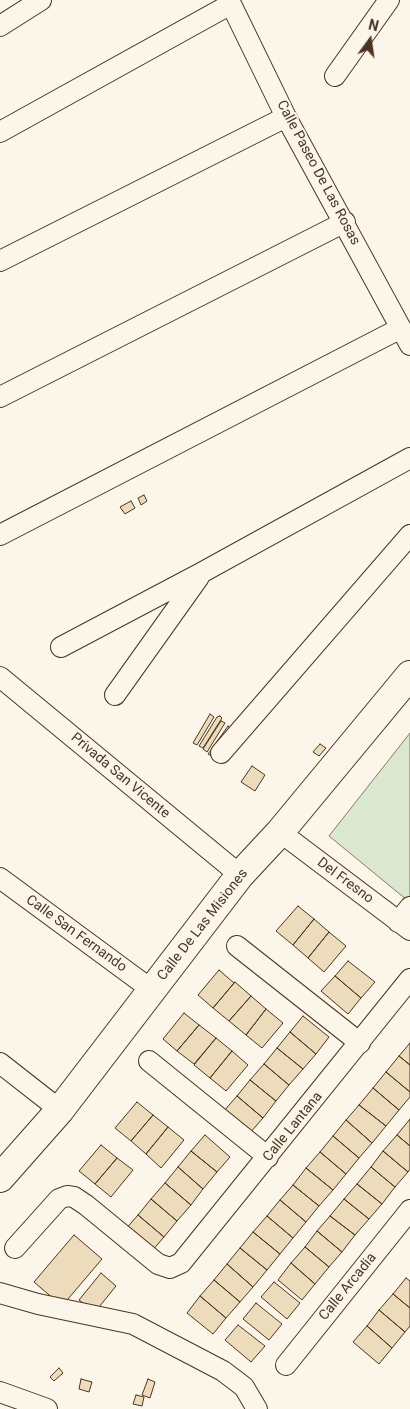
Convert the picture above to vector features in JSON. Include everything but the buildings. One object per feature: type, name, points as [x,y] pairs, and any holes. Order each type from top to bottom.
[{"type":"street","points":[[0,26],[41,0]]},
{"type":"street","points":[[335,76],[389,0]]},
{"type":"street","points":[[0,132],[230,2]]},
{"type":"street","name":"Calle Paseo De Las Rosas","points":[[230,2],[286,116],[405,336]]},
{"type":"street","points":[[0,262],[286,116]]},
{"type":"street","points":[[0,397],[345,222]]},
{"type":"street","points":[[0,535],[405,336]]},
{"type":"street","points":[[61,647],[202,573],[410,458]]},
{"type":"street","points":[[222,753],[410,535]]},
{"type":"street","points":[[115,695],[202,573]]},
{"type":"street","name":"Calle De Las Misiones","points":[[0,1178],[60,1110],[240,875],[280,832],[410,675]]},
{"type":"street","name":"Privada San Vicente","points":[[0,677],[240,875]]},
{"type":"street","name":"Del Fresno","points":[[280,832],[406,920]]},
{"type":"street","name":"Calle San Fernando","points":[[0,878],[152,990]]},
{"type":"street","points":[[237,946],[360,1042]]},
{"type":"street","name":"Calle Lantana","points":[[15,1248],[59,1199],[66,1196],[74,1197],[158,1264],[170,1268],[181,1263],[268,1158],[410,979]]},
{"type":"street","points":[[149,1061],[268,1158]]},
{"type":"street","points":[[0,1063],[60,1110]]},
{"type":"street","name":"Calle Arcadia","points":[[286,1365],[410,1210]]},
{"type":"street","points":[[0,1293],[38,1304],[133,1324],[223,1372],[244,1387],[257,1409]]},
{"type":"street","points":[[0,1392],[47,1409]]},
{"type":"green space","points":[[410,733],[410,896],[407,900],[329,836]]}]
